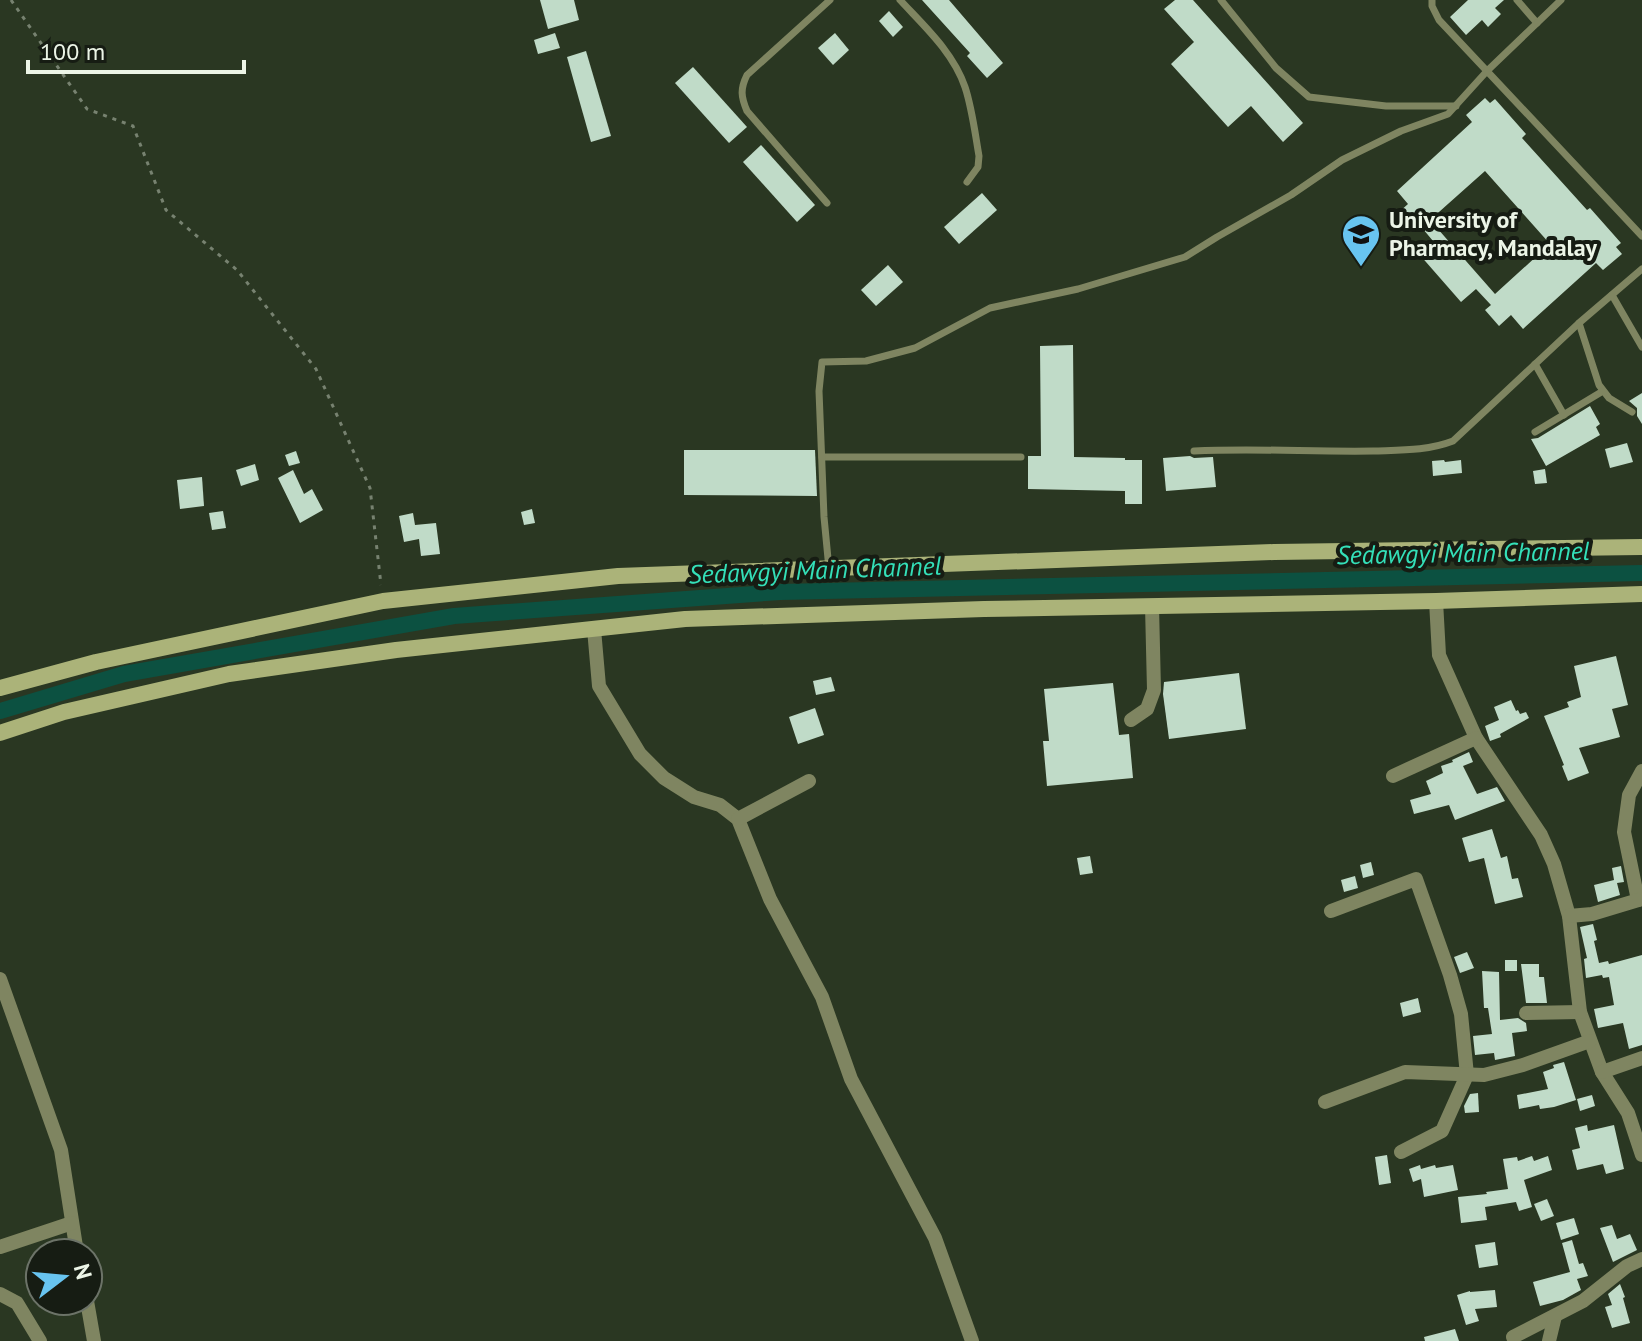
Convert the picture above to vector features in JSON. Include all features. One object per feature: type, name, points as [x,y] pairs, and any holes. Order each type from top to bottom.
[{"type":"street","points":[[0,688],[96,662],[383,601],[618,576],[1274,552],[1642,547]]},
{"type":"street","points":[[0,733],[64,712],[229,674],[396,650],[685,619],[1642,594]]},
{"type":"street","points":[[1436,601],[1439,655],[1476,738],[1541,835],[1554,864],[1569,916],[1580,1012],[1602,1072],[1628,1113],[1642,1155]]},
{"type":"street","points":[[1131,720],[1147,709],[1154,690],[1152,606]]},
{"type":"street","points":[[594,629],[599,686],[640,754],[664,778],[694,797],[720,805],[738,819],[770,899],[822,997],[851,1079],[935,1238],[972,1341]]},
{"type":"street","points":[[1393,776],[1476,738]]},
{"type":"street","points":[[1569,916],[1592,914],[1640,900],[1624,832],[1629,795],[1642,771]]},
{"type":"street","points":[[738,819],[809,781]]},
{"type":"street","points":[[1331,911],[1416,879],[1450,975],[1461,1014],[1467,1075],[1442,1131],[1401,1152]]},
{"type":"street","points":[[0,979],[61,1150],[74,1237]]},
{"type":"street","points":[[1526,1013],[1580,1012]]},
{"type":"street","points":[[1325,1102],[1405,1072],[1484,1075],[1590,1041]]},
{"type":"street","points":[[1602,1072],[1642,1058]]},
{"type":"street","points":[[0,1247],[72,1223]]},
{"type":"street","points":[[1513,1337],[1583,1301],[1627,1266],[1642,1259]]},
{"type":"street","points":[[0,1294],[17,1303],[40,1341]]},
{"type":"street","points":[[1549,1341],[1555,1316]]},
{"type":"street","points":[[90,1317],[94,1341]]},
{"type":"lane","points":[[827,203],[747,111],[741,98],[747,75],[830,0]]},
{"type":"lane","points":[[900,0],[955,64],[965,88],[979,156],[978,167],[967,182]]},
{"type":"lane","points":[[1221,0],[1276,68],[1309,97],[1386,106],[1456,106]]},
{"type":"lane","points":[[1432,0],[1439,20],[1642,236]]},
{"type":"lane","points":[[1517,0],[1537,23]]},
{"type":"lane","points":[[829,569],[819,391],[822,362],[866,361],[915,348],[990,308],[1078,289],[1185,257],[1291,195],[1342,160],[1401,131],[1448,114],[1487,71],[1561,0]]},
{"type":"lane","points":[[1194,451],[1421,449],[1453,441],[1579,323],[1642,269]]},
{"type":"lane","points":[[1612,295],[1642,347]]},
{"type":"lane","points":[[1579,323],[1599,385],[1609,398],[1632,412]]},
{"type":"lane","points":[[1535,364],[1564,415]]},
{"type":"lane","points":[[1535,432],[1603,391]]},
{"type":"lane","points":[[822,457],[1021,457]]},
{"type":"path","points":[[11,0],[87,109],[133,126],[166,210],[237,270],[316,369],[370,488],[383,601]]},
{"type":"building","points":[[540,0],[574,0],[579,20],[548,29]]},
{"type":"building","points":[[922,0],[949,0],[1003,63],[987,78],[967,56],[970,53]]},
{"type":"building","points":[[1175,0],[1193,0],[1303,123],[1283,142],[1251,106],[1228,127],[1171,64],[1194,42],[1164,9]]},
{"type":"building","points":[[1468,0],[1504,0],[1495,8],[1501,14],[1488,27],[1482,20],[1466,35],[1450,17]]},
{"type":"building","points":[[889,11],[903,27],[893,37],[879,21]]},
{"type":"building","points":[[555,33],[560,48],[538,54],[534,40]]},
{"type":"building","points":[[835,33],[849,50],[833,65],[818,48]]},
{"type":"building","points":[[586,51],[611,136],[591,142],[567,57]]},
{"type":"building","points":[[693,67],[747,127],[729,143],[675,83]]},
{"type":"building","points":[[1485,98],[1490,103],[1495,99],[1526,134],[1522,138],[1621,243],[1616,247],[1622,254],[1603,270],[1596,263],[1523,329],[1511,315],[1499,326],[1485,310],[1491,305],[1476,289],[1461,302],[1419,254],[1433,241],[1418,223],[1413,229],[1398,213],[1408,204],[1397,191],[1472,122],[1466,115]],"holes":[[[1485,171],[1550,244],[1495,294],[1430,220]]]},
{"type":"building","points":[[761,145],[815,205],[797,222],[743,162]]},
{"type":"building","points":[[982,193],[997,210],[959,244],[944,227]]},
{"type":"building","points":[[888,265],[903,282],[876,306],[861,290]]},
{"type":"building","points":[[1073,345],[1074,457],[1142,460],[1142,504],[1125,504],[1125,491],[1028,489],[1028,456],[1041,456],[1040,346]]},
{"type":"building","points":[[1642,393],[1642,424],[1637,408],[1629,401]]},
{"type":"building","points":[[1590,406],[1600,424],[1596,427],[1600,435],[1546,466],[1531,439],[1538,438]]},
{"type":"building","points":[[1627,443],[1633,462],[1610,468],[1605,449]]},
{"type":"building","points":[[684,450],[815,450],[817,496],[684,495]]},
{"type":"building","points":[[296,451],[300,463],[289,466],[285,455]]},
{"type":"building","points":[[1213,457],[1216,487],[1166,491],[1163,458]]},
{"type":"building","points":[[1461,460],[1462,473],[1433,476],[1432,461]]},
{"type":"building","points":[[255,464],[259,480],[241,486],[236,470]]},
{"type":"building","points":[[1545,469],[1547,483],[1535,484],[1533,471]]},
{"type":"building","points":[[293,470],[304,494],[312,489],[323,510],[300,523],[278,478]]},
{"type":"building","points":[[202,477],[204,506],[180,509],[177,480]]},
{"type":"building","points":[[532,509],[535,523],[524,525],[521,512]]},
{"type":"building","points":[[223,511],[226,528],[212,530],[209,513]]},
{"type":"building","points":[[413,513],[415,525],[436,523],[440,554],[421,556],[419,539],[404,542],[399,516]]},
{"type":"building","points":[[1616,656],[1628,705],[1612,709],[1620,737],[1579,748],[1589,773],[1568,781],[1544,716],[1569,707],[1567,702],[1581,697],[1574,666]]},
{"type":"building","points":[[1239,673],[1246,729],[1169,739],[1164,682]]},
{"type":"building","points":[[831,677],[835,691],[816,695],[813,681]]},
{"type":"building","points":[[1113,683],[1119,735],[1129,734],[1133,778],[1047,786],[1043,741],[1049,741],[1044,689]]},
{"type":"building","points":[[1511,700],[1516,711],[1520,714],[1526,712],[1529,718],[1490,741],[1485,726],[1499,720],[1494,707]]},
{"type":"building","points":[[815,708],[824,735],[798,744],[789,717]]},
{"type":"building","points":[[1469,752],[1473,762],[1463,766],[1477,794],[1497,787],[1505,801],[1455,820],[1449,805],[1414,814],[1410,800],[1431,794],[1426,781],[1443,773],[1441,766]]},
{"type":"building","points":[[1492,829],[1501,858],[1507,856],[1512,879],[1518,878],[1523,897],[1495,904],[1484,858],[1469,862],[1462,838]]},
{"type":"building","points":[[1090,856],[1093,873],[1080,875],[1077,858]]},
{"type":"building","points":[[1371,862],[1374,875],[1363,878],[1360,865]]},
{"type":"building","points":[[1621,866],[1624,882],[1617,883],[1620,895],[1598,902],[1594,885],[1614,880],[1612,868]]},
{"type":"building","points":[[1355,876],[1358,888],[1344,892],[1341,880]]},
{"type":"building","points":[[1593,924],[1599,963],[1608,961],[1609,964],[1642,955],[1642,1045],[1629,1049],[1623,1023],[1598,1028],[1594,1009],[1614,1005],[1609,977],[1586,978],[1584,959],[1587,958],[1580,927]]},
{"type":"building","points":[[1467,952],[1474,968],[1460,973],[1454,957]]},
{"type":"building","points":[[1505,960],[1517,960],[1517,971],[1505,971]]},
{"type":"building","points":[[1521,964],[1539,964],[1539,977],[1544,977],[1547,1003],[1526,1003]]},
{"type":"building","points":[[1482,971],[1499,972],[1500,1020],[1518,1018],[1526,1023],[1527,1031],[1512,1033],[1515,1056],[1495,1060],[1494,1053],[1475,1055],[1473,1036],[1492,1034],[1488,1008],[1484,1008]]},
{"type":"building","points":[[1418,998],[1421,1012],[1403,1017],[1400,1003]]},
{"type":"building","points":[[1564,1062],[1576,1100],[1554,1107],[1540,1109],[1539,1105],[1519,1109],[1517,1095],[1548,1089],[1543,1072]]},
{"type":"building","points":[[1478,1093],[1479,1112],[1465,1113],[1464,1106],[1470,1094]]},
{"type":"building","points":[[1592,1095],[1595,1106],[1580,1111],[1577,1099]]},
{"type":"building","points":[[1587,1125],[1588,1131],[1614,1125],[1624,1169],[1606,1174],[1603,1164],[1577,1170],[1572,1150],[1580,1148],[1575,1128]]},
{"type":"building","points":[[1387,1155],[1391,1183],[1379,1185],[1375,1157]]},
{"type":"building","points":[[1532,1156],[1534,1161],[1548,1156],[1552,1170],[1524,1180],[1532,1207],[1519,1211],[1516,1202],[1485,1207],[1487,1220],[1461,1223],[1458,1197],[1508,1189],[1503,1159],[1517,1157],[1518,1161]]},
{"type":"building","points":[[1420,1165],[1421,1169],[1453,1165],[1458,1190],[1424,1197],[1421,1179],[1413,1182],[1409,1169]]},
{"type":"building","points":[[1547,1199],[1554,1216],[1541,1221],[1534,1204]]},
{"type":"building","points":[[1574,1218],[1579,1234],[1561,1240],[1556,1223]]},
{"type":"building","points":[[1612,1225],[1617,1239],[1630,1234],[1637,1250],[1613,1262],[1600,1228]]},
{"type":"building","points":[[1572,1240],[1579,1264],[1583,1263],[1588,1276],[1577,1279],[1581,1290],[1563,1300],[1540,1306],[1533,1282],[1570,1272],[1562,1243]]},
{"type":"building","points":[[1495,1242],[1498,1265],[1479,1268],[1475,1245]]},
{"type":"building","points":[[1620,1284],[1630,1323],[1612,1328],[1605,1307],[1612,1305],[1608,1294]]},
{"type":"building","points":[[1495,1290],[1497,1307],[1475,1309],[1479,1321],[1466,1325],[1457,1295]]},
{"type":"building","points":[[1455,1329],[1459,1341],[1425,1341],[1424,1337]]},
{"type":"waterway","name":"Sedawgyi Main Channel","points":[[0,711],[124,674],[454,616],[780,592],[1642,573]]},
{"type":"place","name":"University of Pharmacy, Mandalay","points":[[1361,268]]}]
